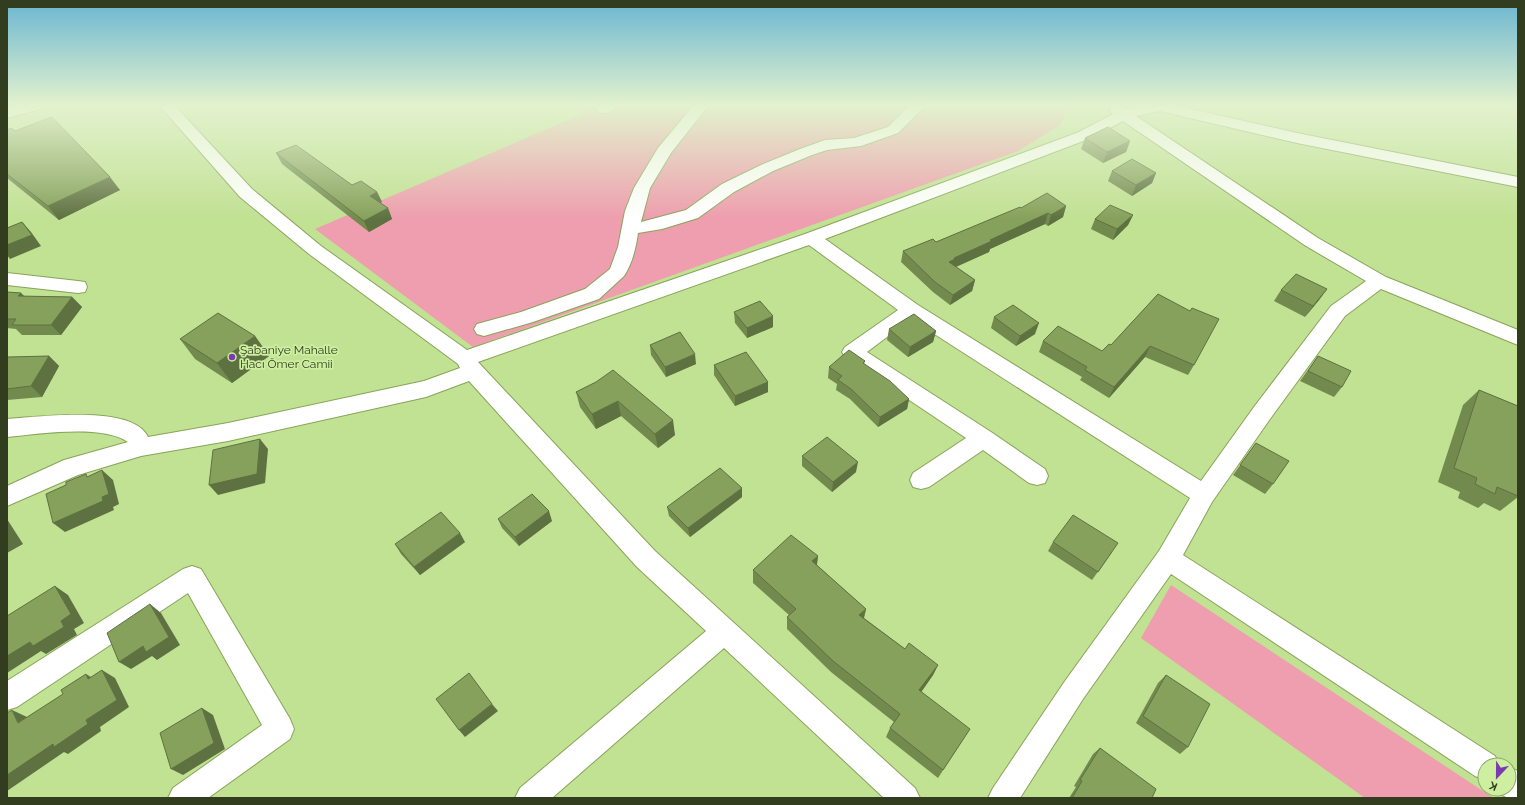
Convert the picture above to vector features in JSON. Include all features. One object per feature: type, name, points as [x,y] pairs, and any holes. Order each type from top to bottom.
[{"type":"street","points":[[201,144],[246,193],[315,250],[469,366],[646,559],[905,798]]},
{"type":"street","points":[[484,329],[526,317],[592,294],[618,272],[628,247],[634,211],[642,188],[670,144]]},
{"type":"street","points":[[631,230],[692,214],[728,188],[767,168],[825,145],[846,144]]},
{"type":"street","points":[[7,496],[72,467],[141,447],[228,432],[426,389],[469,366],[1062,144]]},
{"type":"street","points":[[1171,144],[1312,242],[1379,281],[1518,338]]},
{"type":"street","points":[[1325,144],[1518,182]]},
{"type":"street","points":[[811,238],[911,310],[1204,496]]},
{"type":"street","points":[[7,279],[78,287]]},
{"type":"street","points":[[1003,798],[1074,690],[1168,559],[1204,496],[1262,413],[1338,311],[1379,281]]},
{"type":"street","points":[[911,310],[852,352],[984,438],[1036,476]]},
{"type":"street","points":[[7,428],[78,423],[121,427],[137,436],[141,447]]},
{"type":"street","points":[[921,480],[984,438]]},
{"type":"street","points":[[1168,559],[1477,761]]},
{"type":"street","points":[[7,697],[192,577],[280,729],[183,798]]},
{"type":"street","points":[[530,798],[725,631]]},
{"type":"shaded area","points":[[513,144],[1030,144],[1018,151],[473,347],[315,229]]},
{"type":"shaded area","points":[[1171,585],[1477,787],[1477,797],[1492,798],[1365,798],[1141,638]]},
{"type":"building","points":[[7,144],[78,144],[110,177],[48,206],[7,174]]},
{"type":"building","points":[[1094,144],[1125,144],[1107,152]]},
{"type":"building","points":[[296,145],[352,185],[361,181],[377,192],[370,196],[388,208],[364,221],[276,153]]},
{"type":"building","points":[[1132,159],[1156,173],[1136,185],[1112,171]]},
{"type":"building","points":[[1047,193],[1066,206],[1051,215],[1048,213],[990,240],[992,241],[954,258],[955,259],[949,262],[975,280],[953,295],[935,282],[903,251],[933,239],[936,242],[1020,207],[1021,208]]},
{"type":"building","points":[[1110,205],[1133,215],[1117,229],[1095,219]]},
{"type":"building","points":[[22,222],[32,235],[7,245],[7,228]]},
{"type":"building","points":[[1296,274],[1327,289],[1313,306],[1281,290]]},
{"type":"building","points":[[7,292],[21,293],[18,296],[72,297],[51,325],[12,325],[16,319],[7,319]]},
{"type":"building","points":[[1158,294],[1190,311],[1192,308],[1219,319],[1194,365],[1150,346],[1114,387],[1085,370],[1087,367],[1043,341],[1058,326],[1102,351],[1109,344],[1111,345]]},
{"type":"building","points":[[760,301],[773,316],[747,328],[734,312]]},
{"type":"building","points":[[1013,305],[1039,323],[1020,336],[994,317]]},
{"type":"building","points":[[218,313],[255,336],[217,363],[180,339]]},
{"type":"building","points":[[914,314],[936,331],[910,347],[889,329]]},
{"type":"building","points":[[680,332],[695,354],[665,367],[650,345]]},
{"type":"building","points":[[849,350],[865,361],[863,363],[890,381],[909,399],[880,417],[851,389],[838,380],[842,376],[829,367]]},
{"type":"building","points":[[746,352],[768,382],[735,396],[714,365]]},
{"type":"building","points":[[49,356],[31,386],[7,389],[8,357]]},
{"type":"building","points":[[1318,356],[1351,371],[1342,387],[1308,371]]},
{"type":"building","points":[[613,370],[673,420],[655,434],[618,401],[592,414],[576,392],[596,382]]},
{"type":"building","points":[[1479,390],[1518,406],[1518,496],[1497,487],[1495,494],[1475,484],[1477,478],[1454,468]]},
{"type":"building","points":[[827,437],[858,462],[833,482],[802,456]]},
{"type":"building","points":[[260,439],[257,474],[209,485],[213,450]]},
{"type":"building","points":[[1256,443],[1289,461],[1273,484],[1240,465]]},
{"type":"building","points":[[720,468],[742,488],[688,528],[667,507]]},
{"type":"building","points":[[102,470],[109,494],[102,497],[103,501],[53,523],[46,494],[66,485],[66,482],[86,474],[87,477]]},
{"type":"building","points":[[532,494],[549,511],[515,537],[498,519]]},
{"type":"building","points":[[441,512],[460,533],[414,567],[395,544]]},
{"type":"building","points":[[1073,515],[1118,543],[1098,572],[1053,542]]},
{"type":"building","points":[[791,535],[818,556],[812,561],[866,609],[859,615],[905,649],[909,643],[938,665],[919,690],[970,729],[943,770],[890,728],[900,714],[833,661],[787,617],[796,609],[753,570]]},
{"type":"building","points":[[55,586],[71,614],[61,621],[64,627],[33,646],[30,642],[7,656],[7,616]]},
{"type":"building","points":[[150,604],[169,637],[146,652],[143,646],[119,662],[107,633]]},
{"type":"building","points":[[102,670],[117,700],[86,720],[88,724],[54,747],[53,744],[7,775],[7,713],[12,710],[18,723],[63,694],[61,690],[86,674],[88,679]]},
{"type":"building","points":[[469,673],[492,704],[459,730],[436,699]]},
{"type":"building","points":[[1166,675],[1210,704],[1188,747],[1143,716]]},
{"type":"building","points":[[202,708],[214,743],[171,769],[160,733]]},
{"type":"building","points":[[1100,748],[1156,789],[1152,798],[1072,798],[1082,781],[1080,780]]},
{"type":"place","name":"Şabaniye Mahalle Hacı Ömer Camii","points":[[232,357]]}]
